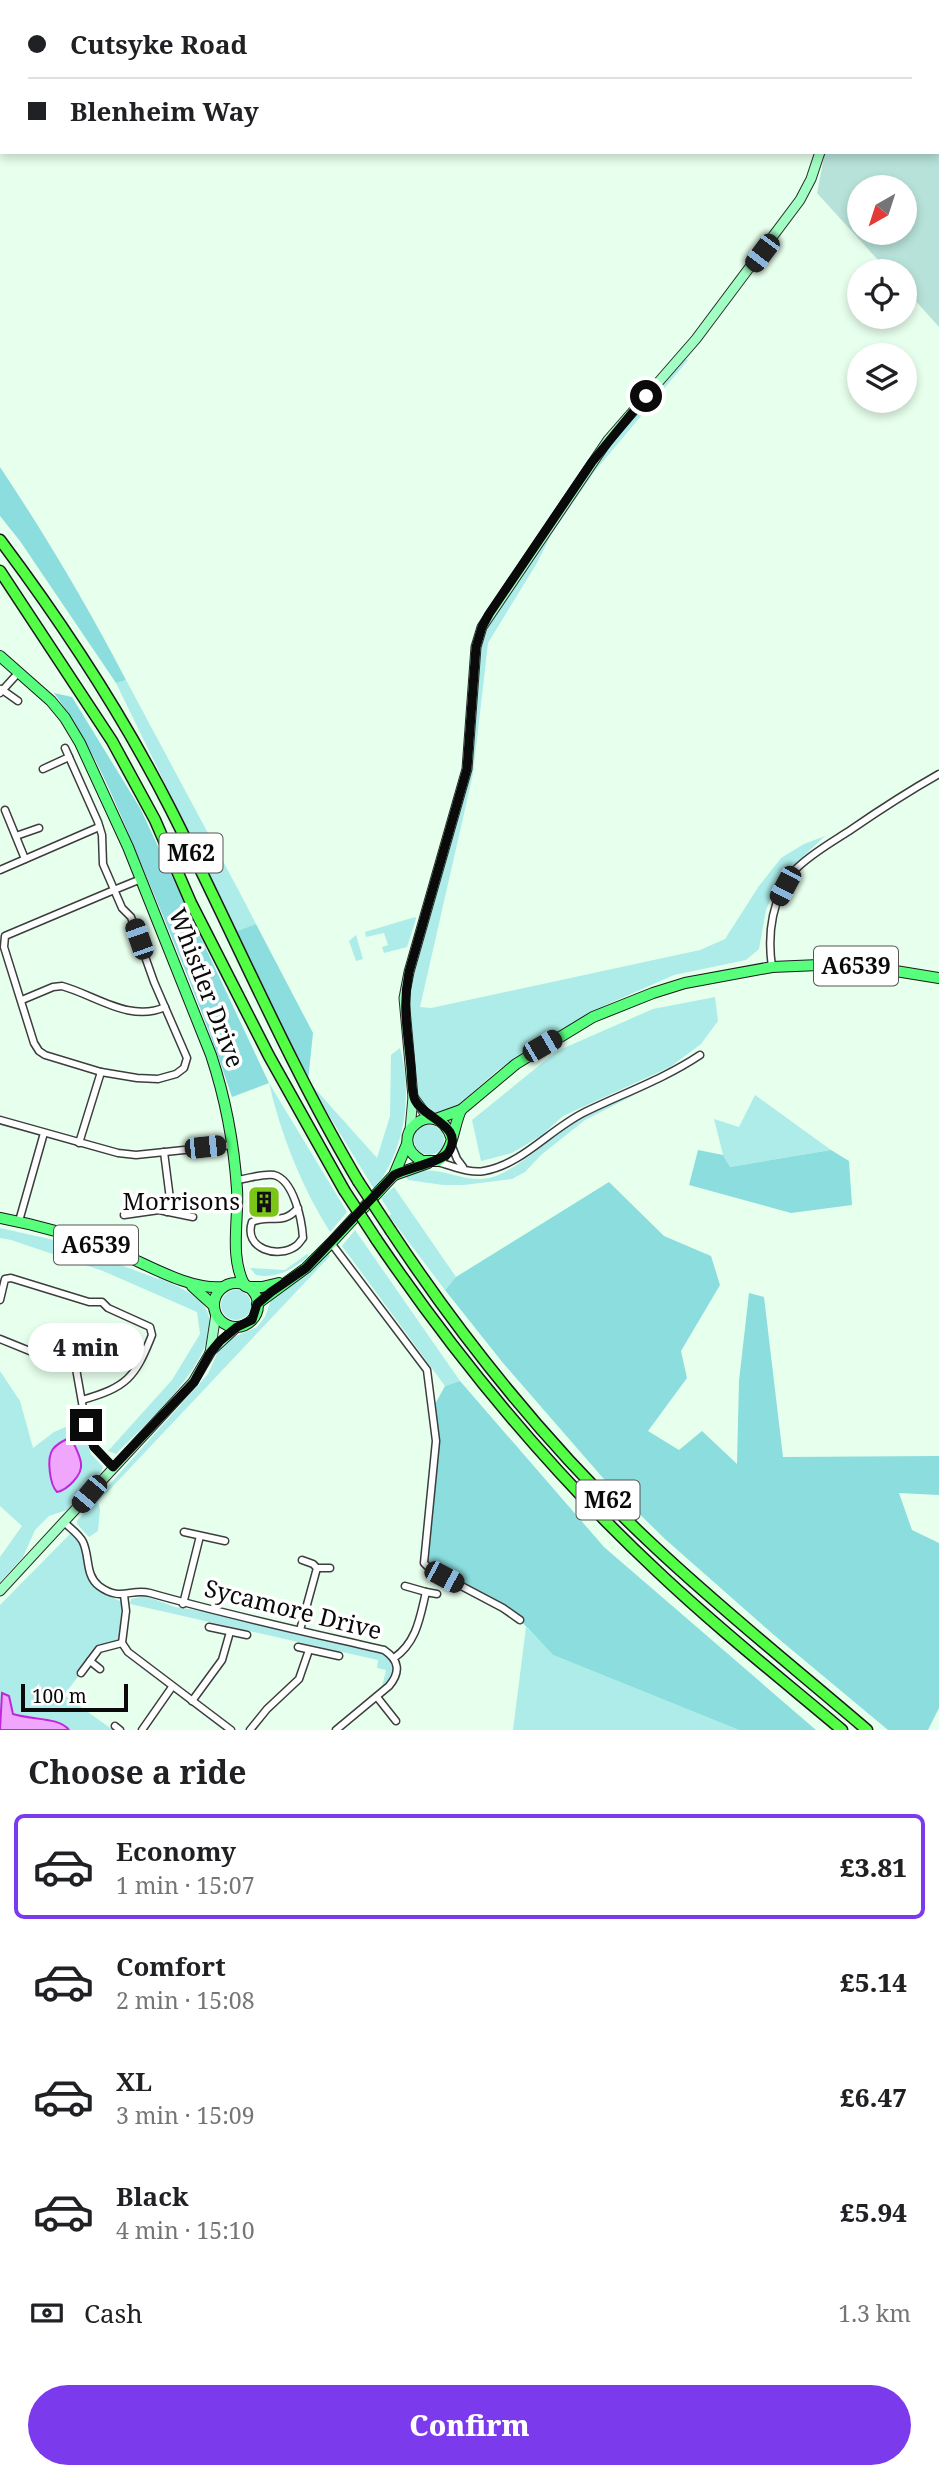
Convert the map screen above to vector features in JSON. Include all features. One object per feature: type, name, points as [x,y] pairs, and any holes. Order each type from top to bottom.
[{"type":"highway","name":"M62","points":[[0,540],[39,593],[107,697],[170,807],[302,1081],[358,1181],[434,1296],[528,1414],[595,1487],[654,1546],[716,1602],[867,1730]]},
{"type":"highway","name":"M62","points":[[0,571],[112,741],[155,820],[191,903],[269,1056],[344,1190],[463,1360],[540,1452],[656,1570],[722,1631],[842,1730]]},
{"type":"main road","points":[[0,1591],[194,1382],[210,1353],[237,1327],[252,1320],[257,1304],[306,1268],[394,1175],[407,1144],[413,1097],[404,998],[467,769],[476,647],[482,627],[608,440],[696,339],[800,201],[819,154]]},
{"type":"main road","name":"Whistler Drive","points":[[0,656],[51,701],[80,743],[117,820],[211,1055],[218,1073],[232,1144],[236,1180],[236,1256],[246,1286]]},
{"type":"main road","name":"A6539","points":[[434,1119],[461,1110],[516,1064],[593,1017],[685,983],[772,967],[819,965],[872,967],[939,978]]},
{"type":"main road","points":[[413,1097],[425,1112],[446,1126],[452,1140]]},
{"type":"main road","points":[[394,1175],[446,1155],[461,1110]]},
{"type":"main road","points":[[410,1130],[418,1121],[434,1119]]},
{"type":"main road","points":[[407,1144],[415,1157],[431,1162]]},
{"type":"main road","name":"A6539","points":[[0,1218],[19,1221],[109,1249],[188,1283],[213,1288],[224,1287]]},
{"type":"main road","name":"Whistler Drive","points":[[224,1287],[236,1256]]},
{"type":"main road","points":[[210,1353],[215,1299],[224,1287],[237,1283],[262,1287],[286,1281]]},
{"type":"main road","name":"A6539","points":[[188,1283],[215,1310]]},
{"type":"main road","points":[[246,1286],[252,1291],[257,1304]]},
{"type":"main road","points":[[215,1310],[227,1325],[237,1327]]},
{"type":"street","points":[[18,701],[1,690],[19,672]]},
{"type":"street","points":[[65,748],[102,835],[102,860],[114,890],[122,908],[131,917],[187,1058],[184,1068],[176,1074],[158,1079],[101,1072],[39,1051],[4,947],[5,936],[114,890],[141,879]]},
{"type":"street","points":[[43,769],[69,757]]},
{"type":"street","points":[[772,967],[772,916],[777,901],[796,870],[903,794],[939,774]]},
{"type":"street","points":[[5,810],[25,859]]},
{"type":"street","points":[[0,870],[99,827]]},
{"type":"street","points":[[16,836],[39,828]]},
{"type":"street","points":[[22,1000],[62,986],[117,1007],[144,1013],[165,1007]]},
{"type":"street","points":[[431,1162],[483,1172],[498,1167],[521,1156],[586,1112],[648,1084],[700,1055]]},
{"type":"street","points":[[79,1143],[101,1072]]},
{"type":"street","points":[[0,1120],[79,1143],[136,1155],[232,1144]]},
{"type":"street","points":[[19,1221],[44,1133]]},
{"type":"street","points":[[452,1140],[457,1159],[464,1168]]},
{"type":"street","points":[[164,1152],[170,1199],[167,1212]]},
{"type":"street","points":[[236,1180],[274,1175],[284,1181],[295,1198],[298,1208],[303,1238],[295,1247],[285,1250],[258,1247],[251,1241],[251,1222],[261,1218],[291,1217],[298,1208]]},
{"type":"street","points":[[124,1215],[150,1210],[192,1217]]},
{"type":"street","points":[[331,1243],[427,1370],[436,1441],[424,1563],[431,1570],[503,1608],[520,1620]]},
{"type":"street","points":[[0,1300],[5,1279],[11,1278],[89,1302],[102,1302],[108,1308],[150,1327],[152,1335],[141,1363],[130,1378],[117,1389],[82,1400]]},
{"type":"street","points":[[0,1339],[47,1358],[70,1356],[75,1363],[86,1425],[94,1447],[113,1467]]},
{"type":"street","name":"Sycamore Drive","points":[[65,1523],[84,1544],[88,1567],[95,1582],[108,1591],[124,1595],[148,1592],[183,1604],[384,1650],[394,1658],[398,1668],[396,1678],[377,1698],[336,1730]]},
{"type":"street","points":[[184,1532],[225,1541]]},
{"type":"street","points":[[183,1604],[200,1536]]},
{"type":"street","points":[[302,1560],[313,1564],[317,1569]]},
{"type":"street","points":[[317,1569],[330,1568]]},
{"type":"street","points":[[300,1630],[317,1569]]},
{"type":"street","points":[[405,1586],[437,1594]]},
{"type":"street","points":[[394,1658],[406,1649],[412,1640],[426,1592]]},
{"type":"street","points":[[124,1595],[126,1611],[122,1643],[139,1663],[231,1730]]},
{"type":"street","points":[[209,1627],[247,1635]]},
{"type":"street","points":[[192,1701],[222,1660],[230,1632]]},
{"type":"street","points":[[81,1673],[99,1649],[122,1643]]},
{"type":"street","points":[[298,1647],[339,1656]]},
{"type":"street","points":[[250,1730],[267,1709],[299,1679],[309,1650]]},
{"type":"street","points":[[90,1661],[100,1669]]},
{"type":"street","points":[[142,1730],[172,1687]]},
{"type":"street","points":[[377,1698],[396,1721]]},
{"type":"shaded area","points":[[825,154],[939,154],[939,327],[917,302],[917,259],[877,259],[864,245],[917,245],[917,175],[847,175],[847,226],[817,193]]},
{"type":"shaded area","points":[[686,359],[688,360],[594,472],[551,535],[488,643],[473,774],[420,1007],[431,1008],[700,950],[725,939],[759,886],[781,858],[804,844],[825,836],[779,879],[766,910],[759,949],[746,960],[674,975],[608,1004],[543,1040],[498,1070],[450,1112],[435,1115],[419,1103],[407,997],[470,761],[479,643],[484,628],[612,440]]},
{"type":"shaded area","points":[[0,467],[66,572],[126,680],[116,683],[20,541],[0,516]]},
{"type":"shaded area","points":[[126,680],[256,924],[237,931],[116,683]]},
{"type":"shaded area","points":[[54,693],[72,697],[140,808],[269,1083],[232,1097],[191,984],[116,803],[82,736]]},
{"type":"shaded area","points":[[415,917],[407,947],[384,953],[382,947],[388,945],[384,933],[366,937],[365,932]]},
{"type":"shaded area","points":[[256,924],[313,1033],[308,1081],[237,931]]},
{"type":"shaded area","points":[[356,935],[363,959],[356,961],[349,941]]},
{"type":"shaded area","points":[[715,997],[718,1021],[701,1044],[670,1067],[563,1116],[542,1135],[512,1153],[481,1161],[472,1120],[557,1051],[653,1009]]},
{"type":"shaded area","points":[[400,1048],[406,1084],[404,1122],[393,1158],[374,1189],[308,1081],[377,1158],[390,1116],[391,1055]]},
{"type":"shaded area","points":[[269,1083],[347,1212],[330,1232],[293,1160]]},
{"type":"shaded area","points":[[638,1093],[585,1120],[541,1155],[525,1172],[512,1179],[443,1185],[408,1180],[405,1176],[426,1170],[478,1179],[499,1175],[520,1163],[577,1120]]},
{"type":"shaded area","points":[[755,1095],[831,1150],[730,1167],[723,1155],[714,1119],[739,1127]]},
{"type":"shaded area","points":[[429,1125],[440,1129],[444,1140],[440,1151],[429,1155],[418,1151],[414,1140],[418,1129]]},
{"type":"shaded area","points":[[698,1150],[723,1155],[730,1167],[831,1150],[849,1161],[852,1205],[791,1213],[689,1185]]},
{"type":"shaded area","points":[[609,1182],[664,1236],[711,1256],[720,1285],[681,1351],[687,1378],[648,1431],[679,1450],[702,1431],[737,1464],[739,1381],[749,1293],[764,1297],[783,1457],[939,1456],[939,1495],[899,1493],[912,1530],[939,1543],[939,1708],[928,1730],[888,1730],[665,1539],[603,1478],[503,1363],[445,1290],[456,1277]]},
{"type":"shaded area","points":[[394,1187],[456,1277],[445,1290],[389,1216],[391,1214],[381,1198]]},
{"type":"shaded area","points":[[0,1228],[54,1240],[159,1278],[189,1293],[204,1306],[210,1323],[206,1343],[196,1364],[163,1407],[116,1454],[108,1451],[172,1380],[200,1334],[197,1312],[103,1271],[0,1238]]},
{"type":"shaded area","points":[[355,1230],[460,1381],[445,1386],[342,1246]]},
{"type":"shaded area","points":[[327,1252],[330,1256],[98,1502],[98,1531],[89,1537],[77,1521],[208,1374],[219,1349],[227,1340],[257,1327],[265,1317],[272,1297]]},
{"type":"shaded area","points":[[307,1254],[309,1256],[297,1265],[271,1276],[256,1275],[250,1268],[285,1270]]},
{"type":"shaded area","points":[[236,1290],[247,1294],[251,1305],[247,1316],[236,1320],[225,1316],[221,1305],[225,1294]]},
{"type":"shaded area","points":[[0,1371],[20,1401],[33,1448],[54,1432],[80,1421],[91,1454],[103,1467],[67,1510],[49,1516],[35,1530],[23,1557],[0,1582],[0,1557],[22,1526],[0,1506]]},
{"type":"shaded area","points":[[460,1381],[604,1547],[816,1730],[739,1730],[553,1655],[520,1620],[424,1562],[435,1448],[434,1406],[445,1386]]},
{"type":"shaded area","points":[[67,1439],[74,1444],[81,1468],[74,1481],[57,1492],[49,1465],[51,1453]]},
{"type":"shaded area","points":[[71,1533],[81,1545],[90,1582],[101,1592],[122,1602],[119,1640],[103,1644],[64,1695],[113,1730],[0,1730],[0,1605]]},
{"type":"shaded area","points":[[145,1596],[175,1607],[222,1614],[387,1655],[394,1670],[391,1681],[381,1691],[386,1670],[377,1668],[378,1660],[130,1604],[131,1599]]},
{"type":"shaded area","points":[[526,1627],[553,1655],[739,1730],[513,1730]]},
{"type":"shaded area","points":[[2,1693],[9,1696],[13,1714],[59,1723],[69,1730],[0,1730]]},
{"type":"place","name":"Morrisons","points":[[264,1202]]},
{"type":"route","points":[[86,1425],[94,1447],[113,1467],[194,1382],[220,1341],[237,1327],[252,1320],[257,1304],[306,1268],[394,1175],[411,1167],[438,1161],[449,1150],[452,1137],[449,1130],[425,1112],[413,1097],[404,998],[426,910],[467,769],[477,640],[489,614],[592,462],[646,396]]}]
